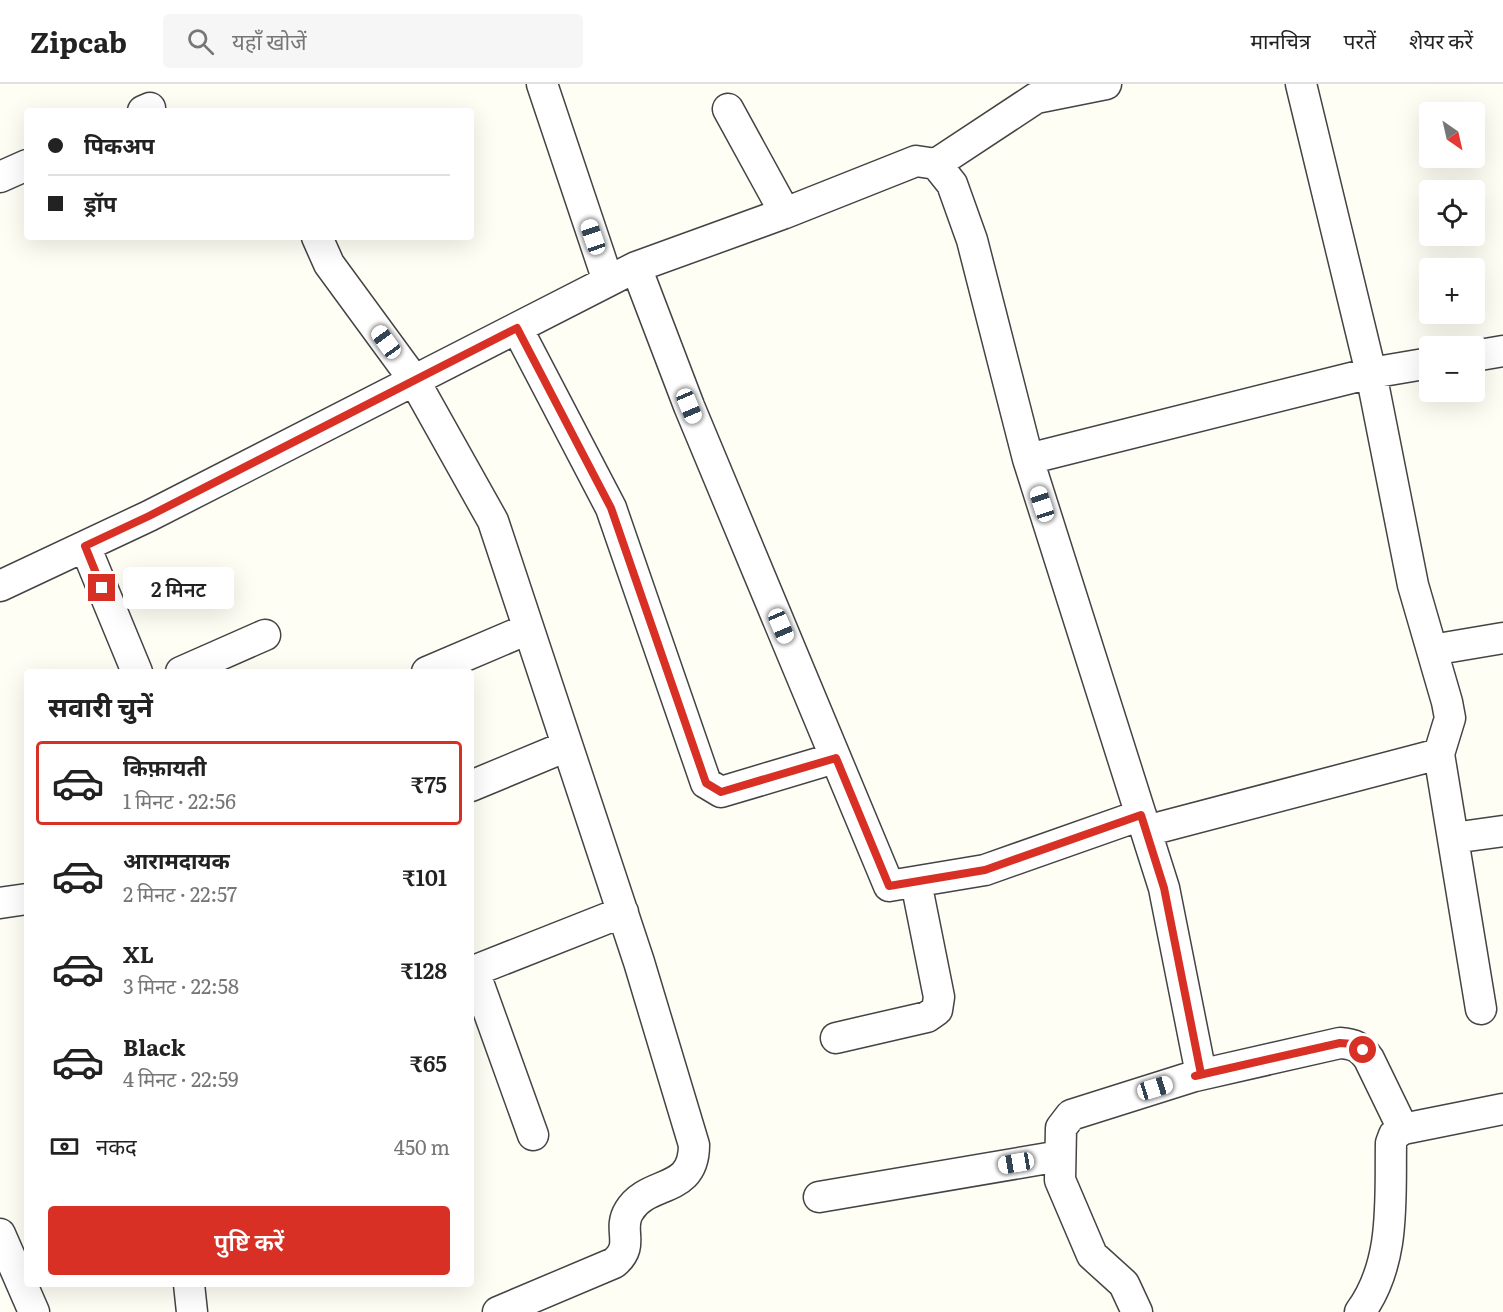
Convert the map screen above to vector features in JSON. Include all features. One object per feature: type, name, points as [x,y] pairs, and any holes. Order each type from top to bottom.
[{"type":"street","points":[[542,84],[608,281]]},
{"type":"street","points":[[936,164],[1015,96],[1036,98],[1106,84]]},
{"type":"street","points":[[1301,84],[1371,373],[1413,585],[1450,718],[1439,753],[1481,1009]]},
{"type":"street","points":[[728,109],[785,213]]},
{"type":"street","points":[[4,574],[85,546],[149,516],[636,267],[785,213],[916,161],[936,164],[952,184],[972,240],[1028,459],[1164,888],[1201,1074],[1071,1115],[1061,1128],[1060,1180],[1092,1255],[1124,1284],[1137,1312]]},
{"type":"street","points":[[0,177],[24,166]]},
{"type":"street","points":[[318,240],[330,264],[414,380],[493,521],[623,912],[694,1145],[694,1160],[688,1173],[639,1200],[629,1210],[625,1223],[627,1243],[622,1256],[614,1263],[498,1312]]},
{"type":"street","points":[[636,267],[694,417],[889,886],[985,870],[1143,823],[1439,753]]},
{"type":"street","points":[[517,328],[611,508],[706,783],[721,792],[836,758]]},
{"type":"street","points":[[1485,354],[1503,351]]},
{"type":"street","points":[[1028,459],[1371,373],[1419,365]]},
{"type":"street","points":[[85,546],[136,669]]},
{"type":"street","points":[[434,669],[528,629]]},
{"type":"street","points":[[188,669],[265,635]]},
{"type":"street","points":[[1432,650],[1503,638]]},
{"type":"street","points":[[474,785],[567,746]]},
{"type":"street","points":[[1454,838],[1503,831]]},
{"type":"street","points":[[836,1038],[927,1017],[937,1010],[939,997],[916,882]]},
{"type":"street","points":[[0,903],[24,899]]},
{"type":"street","points":[[474,970],[623,912]]},
{"type":"street","points":[[474,976],[533,1135]]},
{"type":"street","points":[[1195,1076],[1340,1043],[1353,1044],[1363,1050],[1369,1059],[1403,1129]]},
{"type":"street","points":[[1360,1312],[1367,1303],[1390,1237],[1391,1143],[1394,1135],[1403,1129],[1503,1109]]},
{"type":"street","points":[[819,1197],[1060,1156]]},
{"type":"street","points":[[0,1234],[34,1312]]},
{"type":"street","points":[[189,1287],[192,1312]]},
{"type":"route","points":[[102,588],[85,546],[149,516],[517,328],[611,508],[706,783],[713,789],[721,792],[836,758],[889,886],[985,870],[1141,815],[1164,888],[1201,1074],[1195,1076],[1340,1043],[1353,1044],[1363,1050]]}]
